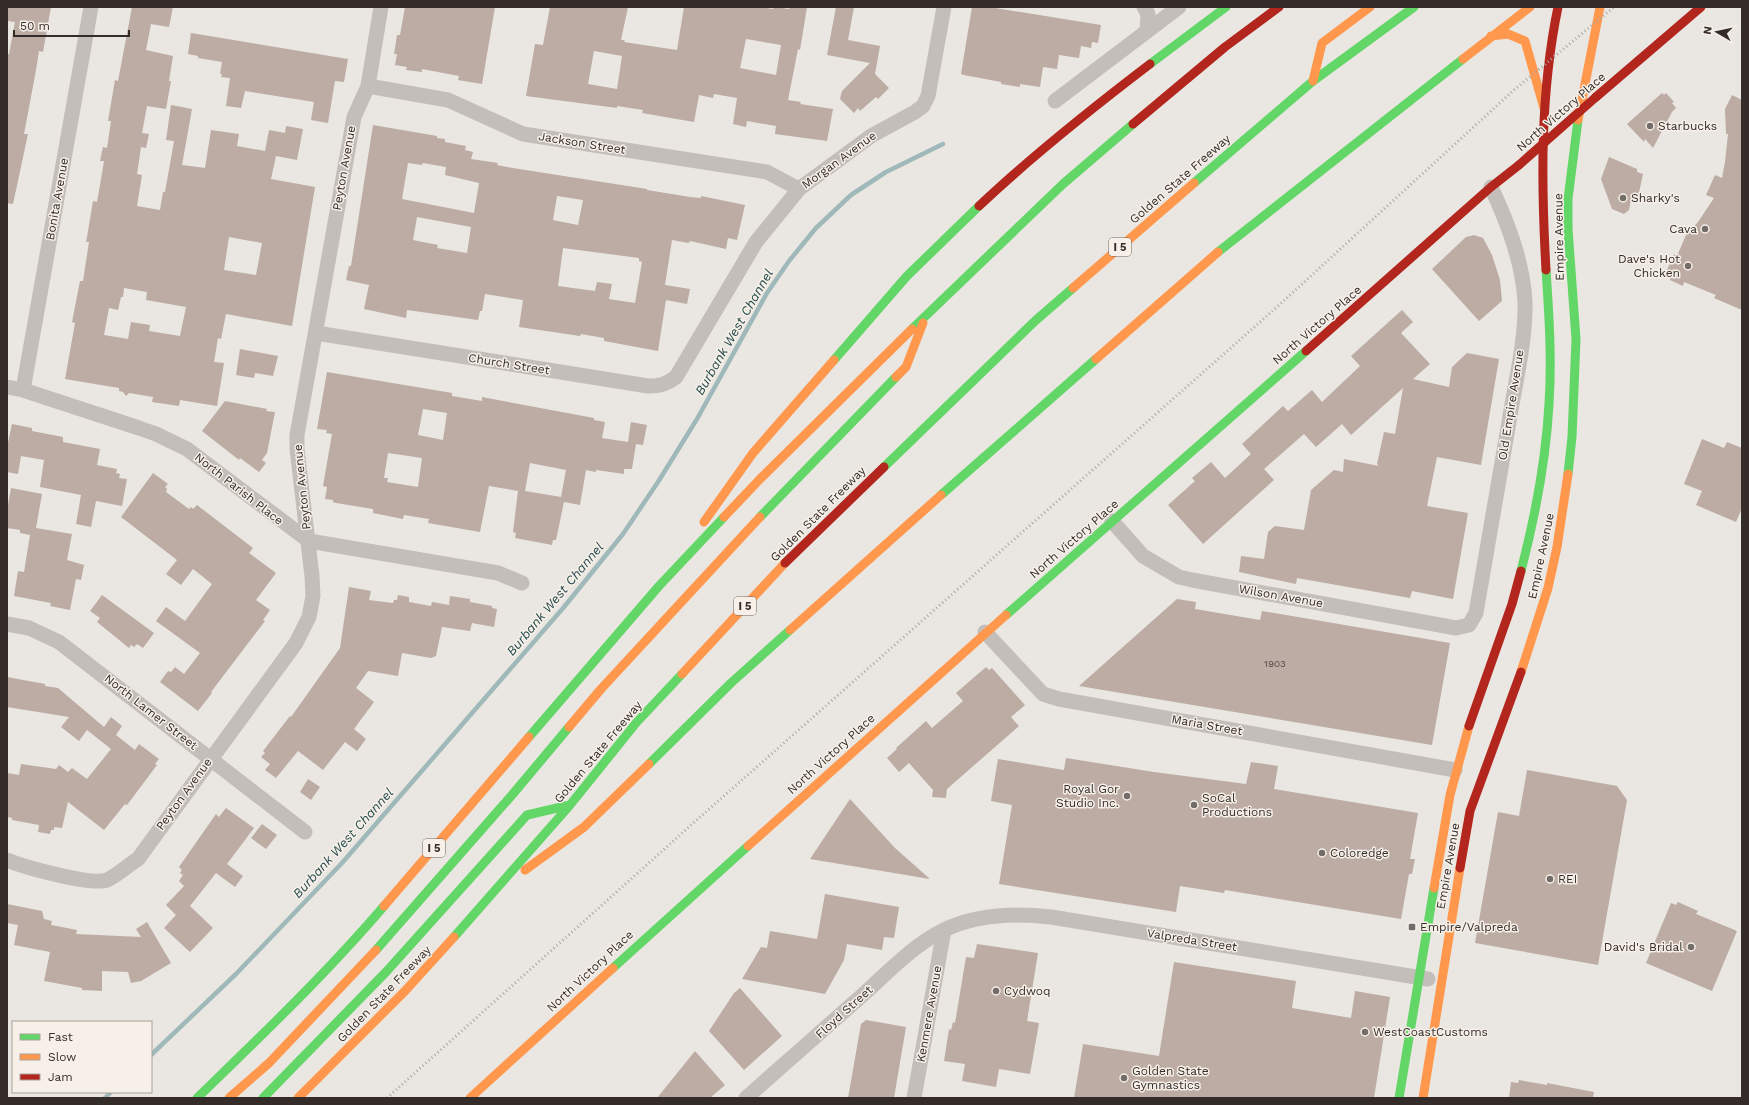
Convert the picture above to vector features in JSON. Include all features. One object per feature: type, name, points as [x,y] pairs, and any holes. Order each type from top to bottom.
[{"type":"main road","points":[[659,586],[753,453],[907,276],[1020,168],[1106,97],[1226,7]]},
{"type":"main road","name":"I 5","points":[[197,1098],[291,1006],[362,932],[659,586],[760,479],[1063,184],[1225,47],[1279,7]]},
{"type":"main road","points":[[1313,81],[1322,43],[1370,7]]},
{"type":"main road","name":"Golden State Freeway","points":[[298,1098],[405,991],[496,891],[570,805],[636,723],[801,547],[1035,321],[1313,81],[1414,7]]},
{"type":"main road","points":[[496,891],[584,827],[742,672],[897,532],[1224,246],[1530,7]]},
{"type":"main road","name":"Empire Avenue","points":[[1399,1098],[1418,978],[1455,770],[1512,603],[1523,564],[1532,525],[1547,430],[1551,360],[1542,170],[1546,75],[1558,7]]},
{"type":"main road","name":"Empire Avenue","points":[[1423,1098],[1470,811],[1520,677],[1548,588],[1557,547],[1566,493],[1572,437],[1575,347],[1568,228],[1568,199],[1576,130],[1600,7]]},
{"type":"main road","name":"North Victory Place","points":[[470,1098],[662,921],[985,632],[1112,522],[1491,187],[1519,165],[1701,7]]},
{"type":"main road","points":[[1491,36],[1500,33],[1514,34],[1525,41],[1544,108]]},
{"type":"main road","points":[[229,1098],[268,1063],[385,941],[512,795],[601,689],[737,541],[906,367],[926,316]]},
{"type":"main road","points":[[263,1098],[386,972],[526,815],[570,805]]},
{"type":"street","name":"Bonita Avenue","points":[[23,390],[91,7]]},
{"type":"street","name":"Peyton Avenue","points":[[7,860],[28,868],[76,878],[106,880],[138,859],[210,758],[296,643],[309,617],[312,596],[308,541],[297,442],[354,117],[368,86],[381,7]]},
{"type":"street","name":"Morgan Avenue","points":[[688,355],[756,242],[799,189],[871,136],[923,106],[928,96],[944,7]]},
{"type":"street","points":[[1144,7],[1148,14],[1147,30]]},
{"type":"street","points":[[1055,100],[1179,7]]},
{"type":"street","name":"Jackson Street","points":[[368,86],[448,100],[523,134],[767,172],[799,189]]},
{"type":"street","name":"Old Empire Avenue","points":[[1469,625],[1476,613],[1521,352],[1525,303],[1521,270],[1513,242],[1505,215],[1491,187]]},
{"type":"street","name":"Church Street","points":[[316,333],[648,386],[669,383],[676,377],[688,355]]},
{"type":"street","name":"North Parish Place","points":[[7,387],[23,390],[156,434],[187,449],[308,541],[498,573],[522,583]]},
{"type":"street","name":"Wilson Avenue","points":[[1112,522],[1143,556],[1179,577],[1456,628],[1469,625]]},
{"type":"street","name":"North Lamer Street","points":[[7,624],[29,628],[59,642],[305,832]]},
{"type":"street","name":"Maria Street","points":[[985,632],[1042,694],[1074,702],[1455,770]]},
{"type":"street","name":"Valpreda Street","points":[[944,930],[960,924],[994,916],[1029,914],[1441,982]]},
{"type":"street","name":"Floyd Street","points":[[746,1098],[908,955],[944,930]]},
{"type":"street","name":"Kenmere Avenue","points":[[914,1098],[944,930]]},
{"type":"building","points":[[7,7],[51,7],[43,52],[39,51],[24,134],[28,134],[13,204],[7,203],[7,54],[9,54],[15,22],[7,21]]},
{"type":"building","points":[[132,7],[173,7],[169,27],[151,24],[146,50],[173,56],[169,81],[171,81],[166,109],[147,106],[142,133],[149,134],[146,148],[141,147],[137,174],[142,175],[137,206],[160,210],[163,192],[165,192],[174,141],[166,140],[171,105],[192,109],[182,165],[205,168],[211,130],[239,134],[237,146],[265,151],[269,130],[285,133],[286,126],[303,129],[297,160],[276,156],[271,179],[315,187],[292,326],[226,314],[221,339],[218,338],[214,362],[224,363],[217,406],[180,400],[179,406],[152,402],[153,397],[129,393],[126,396],[123,392],[119,391],[119,388],[65,379],[75,323],[72,322],[80,281],[83,281],[89,242],[86,242],[93,201],[97,202],[104,161],[100,161],[103,147],[107,148],[111,121],[108,121],[115,80],[118,81]],"holes":[[[229,237],[262,243],[256,275],[224,270]],[[124,288],[147,292],[146,300],[186,307],[180,336],[149,331],[150,325],[131,322],[128,339],[104,335],[109,308],[118,310],[121,297],[123,297]]]},
{"type":"building","points":[[405,7],[495,7],[482,84],[458,80],[459,76],[422,69],[422,72],[406,70],[407,67],[395,65],[397,54],[394,54],[397,35],[400,35]]},
{"type":"building","points":[[550,7],[628,7],[621,40],[625,40],[624,42],[677,50],[684,7],[760,7],[773,9],[773,7],[775,7],[789,9],[790,7],[807,7],[800,50],[798,49],[788,100],[801,102],[800,104],[833,109],[827,141],[775,134],[776,126],[747,121],[746,127],[733,124],[737,98],[714,94],[713,98],[699,95],[694,122],[642,113],[643,110],[526,96],[535,44],[543,45]],"holes":[[[746,39],[781,45],[776,75],[740,68]],[[594,51],[622,56],[617,89],[588,84]]]},
{"type":"building","points":[[836,7],[854,7],[848,40],[880,46],[875,74],[889,88],[878,99],[876,97],[860,111],[858,108],[854,113],[840,99],[842,91],[870,63],[827,55]]},
{"type":"building","points":[[972,7],[996,7],[995,8],[1101,25],[1098,43],[1092,42],[1091,48],[1081,46],[1079,58],[1059,55],[1057,69],[1043,67],[1040,87],[1020,84],[1020,87],[1001,84],[1001,82],[964,75],[961,74]]},
{"type":"building","points":[[191,33],[348,59],[344,82],[335,81],[328,123],[311,120],[314,102],[245,91],[241,108],[226,106],[230,78],[221,77],[222,62],[198,58],[198,56],[188,54]]},
{"type":"building","points":[[1662,93],[1664,95],[1666,93],[1674,102],[1672,103],[1676,108],[1672,112],[1653,148],[1645,139],[1644,142],[1627,124]]},
{"type":"building","points":[[1732,95],[1742,100],[1742,310],[1714,298],[1716,295],[1684,282],[1683,286],[1670,280],[1670,271],[1667,270],[1674,254],[1677,256],[1686,235],[1698,222],[1714,198],[1706,195],[1715,175],[1722,178],[1728,134],[1726,134],[1725,109]]},
{"type":"building","points":[[373,125],[437,136],[437,138],[445,139],[445,142],[466,146],[465,150],[473,152],[471,159],[498,163],[497,165],[690,197],[701,198],[701,196],[745,205],[737,240],[728,238],[726,249],[690,241],[689,243],[672,240],[665,285],[690,289],[687,304],[666,300],[658,351],[604,341],[604,338],[581,334],[580,336],[519,327],[523,300],[485,294],[482,311],[480,311],[478,320],[407,310],[406,318],[364,309],[369,285],[346,280],[349,266],[351,266]],"holes":[[[408,163],[422,165],[423,163],[446,167],[445,175],[479,183],[474,213],[402,199]],[[557,196],[583,200],[578,225],[553,220]],[[417,217],[471,227],[467,253],[437,248],[438,245],[413,240]],[[563,248],[639,258],[639,261],[642,262],[635,303],[609,299],[612,284],[597,282],[595,291],[558,286]]]},
{"type":"building","points":[[1609,157],[1637,169],[1637,172],[1643,174],[1637,202],[1631,200],[1629,210],[1624,214],[1612,209],[1601,179]]},
{"type":"building","points":[[1474,235],[1483,238],[1492,255],[1500,280],[1502,301],[1479,321],[1432,269],[1466,237]]},
{"type":"building","points":[[1402,310],[1413,322],[1401,333],[1430,364],[1413,379],[1449,387],[1452,367],[1467,353],[1499,359],[1481,465],[1437,457],[1427,506],[1468,513],[1453,599],[1412,591],[1410,598],[1297,578],[1296,584],[1239,572],[1241,556],[1264,559],[1268,532],[1275,526],[1304,530],[1311,490],[1334,470],[1343,472],[1344,459],[1379,466],[1377,464],[1384,432],[1395,434],[1403,388],[1351,435],[1342,424],[1316,447],[1304,434],[1264,469],[1274,480],[1203,544],[1168,505],[1195,481],[1192,478],[1211,462],[1225,478],[1251,454],[1242,444],[1283,406],[1288,411],[1312,390],[1322,402],[1360,366],[1351,356]]},
{"type":"building","points":[[240,349],[278,356],[273,376],[255,373],[254,378],[236,375]]},
{"type":"building","points":[[327,372],[452,393],[452,396],[482,401],[482,397],[594,418],[594,420],[605,422],[602,438],[628,442],[631,422],[647,425],[643,445],[636,444],[632,469],[624,469],[624,474],[586,470],[580,505],[564,502],[556,540],[553,540],[552,545],[515,538],[516,533],[513,532],[518,491],[489,486],[480,532],[428,523],[429,519],[404,515],[403,519],[373,513],[373,509],[336,503],[333,502],[333,500],[325,499],[327,487],[323,486],[332,434],[326,433],[327,430],[317,429]],"holes":[[[423,409],[447,413],[443,440],[418,435]],[[388,453],[422,458],[418,487],[387,482],[388,478],[384,478]],[[530,463],[566,470],[561,497],[525,491]]]},
{"type":"building","points":[[225,401],[267,409],[266,411],[275,412],[267,453],[262,460],[266,463],[259,472],[240,458],[239,460],[202,431]]},
{"type":"building","points":[[12,424],[32,428],[32,431],[63,437],[63,442],[100,449],[97,465],[117,469],[116,473],[120,474],[119,478],[127,479],[122,506],[96,501],[91,527],[76,524],[81,495],[40,487],[44,460],[21,456],[18,474],[7,472],[7,447]]},
{"type":"building","points":[[1702,439],[1724,448],[1727,442],[1742,448],[1742,508],[1736,522],[1696,505],[1702,491],[1684,484]]},
{"type":"building","points":[[153,473],[168,484],[165,487],[167,489],[166,492],[189,509],[191,507],[193,509],[197,505],[253,548],[249,553],[276,573],[256,600],[270,610],[263,620],[265,621],[198,711],[160,682],[168,671],[171,672],[175,667],[184,674],[200,653],[156,621],[166,607],[185,621],[212,584],[193,569],[181,585],[166,574],[177,560],[121,517]]},
{"type":"building","points":[[11,488],[42,494],[36,528],[72,534],[67,560],[84,565],[81,580],[76,579],[70,610],[50,606],[51,603],[14,596],[18,571],[24,572],[30,535],[20,533],[20,530],[7,528],[7,510]]},
{"type":"building","points":[[349,587],[371,591],[369,600],[393,603],[394,600],[397,600],[398,595],[409,597],[409,602],[431,606],[432,602],[449,605],[450,596],[470,599],[470,602],[492,606],[492,608],[497,609],[494,627],[472,623],[470,631],[442,627],[436,656],[431,658],[402,653],[398,676],[368,671],[356,688],[374,702],[354,729],[366,739],[357,751],[345,742],[323,770],[298,751],[276,778],[265,770],[270,764],[261,757],[265,753],[263,751],[290,716],[291,717],[340,648]]},
{"type":"building","points":[[102,595],[154,633],[143,648],[137,644],[134,647],[131,645],[129,648],[97,622],[100,618],[90,611]]},
{"type":"building","points":[[1177,599],[1196,602],[1195,609],[1260,620],[1262,611],[1450,643],[1432,745],[1079,686]]},
{"type":"building","points":[[986,667],[989,670],[992,668],[1025,705],[1011,717],[1019,726],[947,789],[946,798],[932,797],[933,790],[909,763],[899,772],[887,758],[926,721],[932,728],[963,701],[956,693]]},
{"type":"building","points":[[7,677],[58,688],[104,727],[111,717],[122,726],[116,735],[135,750],[139,744],[159,759],[155,764],[157,765],[127,805],[125,804],[104,830],[68,802],[62,828],[54,827],[54,830],[51,830],[50,834],[38,832],[39,825],[12,820],[12,818],[7,817],[7,773],[19,775],[21,764],[56,769],[59,765],[68,772],[72,768],[87,779],[111,749],[87,730],[79,741],[61,727],[69,717],[7,707]]},
{"type":"building","points":[[1066,758],[1154,772],[1246,784],[1251,762],[1278,766],[1274,789],[1418,813],[1410,859],[1415,859],[1412,874],[1409,874],[1401,919],[1225,890],[1224,893],[1180,886],[1176,912],[999,884],[1012,805],[991,801],[998,759],[1064,770]]},
{"type":"building","name":"REI","points":[[1527,770],[1617,786],[1627,800],[1598,965],[1475,943],[1498,812],[1519,816]]},
{"type":"building","points":[[308,779],[320,787],[311,800],[300,792]]},
{"type":"building","points":[[850,799],[895,848],[930,879],[810,859]]},
{"type":"building","points":[[226,808],[254,828],[227,864],[243,876],[235,887],[216,873],[190,906],[213,928],[190,952],[164,928],[176,915],[166,905],[184,886],[179,881],[183,875],[180,873],[182,870],[179,867],[216,814],[219,817]]},
{"type":"building","points":[[262,824],[277,835],[266,849],[251,838]]},
{"type":"building","points":[[825,894],[899,907],[894,938],[884,937],[882,950],[847,944],[844,960],[825,994],[742,979],[761,947],[767,948],[770,931],[817,939]]},
{"type":"building","name":"David's Bridal","points":[[1678,902],[1698,911],[1696,914],[1737,931],[1712,991],[1646,963],[1671,903],[1676,905]]},
{"type":"building","points":[[7,904],[42,911],[44,919],[52,921],[51,925],[77,930],[76,934],[141,937],[136,929],[147,922],[171,963],[141,981],[131,983],[128,972],[102,971],[102,991],[82,990],[82,988],[44,981],[50,952],[14,945],[18,925],[7,923]]},
{"type":"building","points":[[977,944],[1038,953],[1027,1021],[1039,1023],[1030,1074],[999,1069],[996,1087],[962,1081],[965,1064],[944,1061],[949,1029],[951,1030],[953,1022],[955,1023],[966,957],[974,958]]},
{"type":"building","points":[[1174,962],[1296,981],[1292,1008],[1351,1018],[1355,991],[1390,997],[1374,1098],[1074,1098],[1083,1044],[1159,1056]]},
{"type":"building","points":[[740,988],[782,1036],[744,1070],[709,1031],[734,993]]},
{"type":"building","points":[[866,1020],[906,1027],[894,1098],[848,1098],[861,1024]]},
{"type":"building","points":[[695,1051],[725,1085],[710,1098],[657,1098]]},
{"type":"building","points":[[1519,1080],[1547,1085],[1547,1083],[1594,1092],[1593,1098],[1509,1098],[1511,1082],[1518,1083]]},
{"type":"waterway","name":"Burbank West Channel","points":[[152,1054],[236,974],[342,863],[564,607],[623,534],[658,482],[697,419],[767,293],[789,261],[816,228],[851,195],[886,172],[943,144]]},
{"type":"waterway","name":"Burbank West Channel","points":[[105,1098],[110,1093]]},
{"type":"railway","points":[[387,1098],[699,818],[1277,307],[1514,90],[1614,7]]},
{"type":"traffic: fast","points":[[1150,64],[1226,7]]},
{"type":"traffic: fast","points":[[1194,183],[1313,81],[1414,7]]},
{"type":"traffic: fast","points":[[1218,252],[1463,59]]},
{"type":"traffic: fast","points":[[1568,474],[1572,437],[1576,339],[1568,229],[1568,199],[1578,120]]},
{"type":"traffic: fast","points":[[912,329],[1063,184],[1133,124]]},
{"type":"traffic: fast","points":[[834,360],[907,276],[979,206]]},
{"type":"traffic: fast","points":[[1521,571],[1539,488],[1548,425],[1550,353],[1546,270]]},
{"type":"traffic: fast","points":[[884,467],[1035,321],[1073,288]]},
{"type":"traffic: fast","points":[[1006,615],[1306,351]]},
{"type":"traffic: fast","points":[[941,495],[1096,359]]},
{"type":"traffic: fast","points":[[760,517],[896,377]]},
{"type":"traffic: fast","points":[[529,737],[659,586],[724,517]]},
{"type":"traffic: fast","points":[[649,764],[731,683],[790,630]]},
{"type":"traffic: fast","points":[[454,937],[570,805],[636,723],[682,674]]},
{"type":"traffic: fast","points":[[376,950],[512,795],[569,727]]},
{"type":"traffic: fast","points":[[263,1098],[386,972],[527,815],[570,805]]},
{"type":"traffic: fast","points":[[613,968],[748,846]]},
{"type":"traffic: fast","points":[[1399,1098],[1434,888]]},
{"type":"traffic: fast","points":[[197,1098],[316,980],[384,906]]},
{"type":"traffic: slow","points":[[1313,81],[1322,43],[1370,7]]},
{"type":"traffic: slow","points":[[1463,59],[1530,7]]},
{"type":"traffic: slow","points":[[1578,120],[1600,7]]},
{"type":"traffic: slow","points":[[1491,36],[1508,34],[1525,41],[1544,108]]},
{"type":"traffic: slow","points":[[1073,288],[1194,183]]},
{"type":"traffic: slow","points":[[1096,359],[1218,252]]},
{"type":"traffic: slow","points":[[896,377],[906,367],[923,323]]},
{"type":"traffic: slow","points":[[724,517],[760,479],[912,329]]},
{"type":"traffic: slow","points":[[704,522],[753,453],[834,360]]},
{"type":"traffic: slow","points":[[1521,672],[1548,588],[1557,547],[1568,474]]},
{"type":"traffic: slow","points":[[790,630],[941,495]]},
{"type":"traffic: slow","points":[[569,727],[601,689],[760,517]]},
{"type":"traffic: slow","points":[[682,674],[785,563]]},
{"type":"traffic: slow","points":[[748,846],[1006,615]]},
{"type":"traffic: slow","points":[[1434,888],[1450,795],[1469,726]]},
{"type":"traffic: slow","points":[[384,906],[529,737]]},
{"type":"traffic: slow","points":[[525,870],[584,827],[649,764]]},
{"type":"traffic: slow","points":[[1423,1098],[1460,868]]},
{"type":"traffic: slow","points":[[298,1098],[405,991],[454,937]]},
{"type":"traffic: slow","points":[[229,1098],[269,1063],[376,950]]},
{"type":"traffic: slow","points":[[470,1098],[613,968]]},
{"type":"traffic: jam","points":[[1133,124],[1225,47],[1279,7]]},
{"type":"traffic: jam","points":[[1546,270],[1543,204],[1543,138],[1548,72],[1558,7]]},
{"type":"traffic: jam","points":[[1596,97],[1701,7]]},
{"type":"traffic: jam","points":[[979,206],[1063,133],[1150,64]]},
{"type":"traffic: jam","points":[[1519,165],[1596,97]]},
{"type":"traffic: jam","points":[[1306,351],[1491,187],[1519,165]]},
{"type":"traffic: jam","points":[[785,563],[884,467]]},
{"type":"traffic: jam","points":[[1469,726],[1512,604],[1521,571]]},
{"type":"traffic: jam","points":[[1460,868],[1470,811],[1521,672]]},
{"type":"place","name":"Starbucks","points":[[1650,126]]},
{"type":"place","name":"Sharky's","points":[[1623,198]]},
{"type":"place","name":"Cava","points":[[1705,229]]},
{"type":"place","name":"Dave's Hot Chicken","points":[[1688,266]]},
{"type":"place","name":"Royal Gor Studio Inc.","points":[[1127,796]]},
{"type":"place","name":"SoCal Productions","points":[[1194,805]]},
{"type":"place","name":"Coloredge","points":[[1322,853]]},
{"type":"place","name":"REI","points":[[1550,879]]},
{"type":"place","name":"Empire/Valpreda","points":[[1412,927]]},
{"type":"place","name":"David's Bridal","points":[[1691,947]]},
{"type":"place","name":"Cydwoq","points":[[996,991]]},
{"type":"place","name":"WestCoastCustoms","points":[[1365,1032]]},
{"type":"place","name":"Golden State Gymnastics","points":[[1124,1078]]}]
